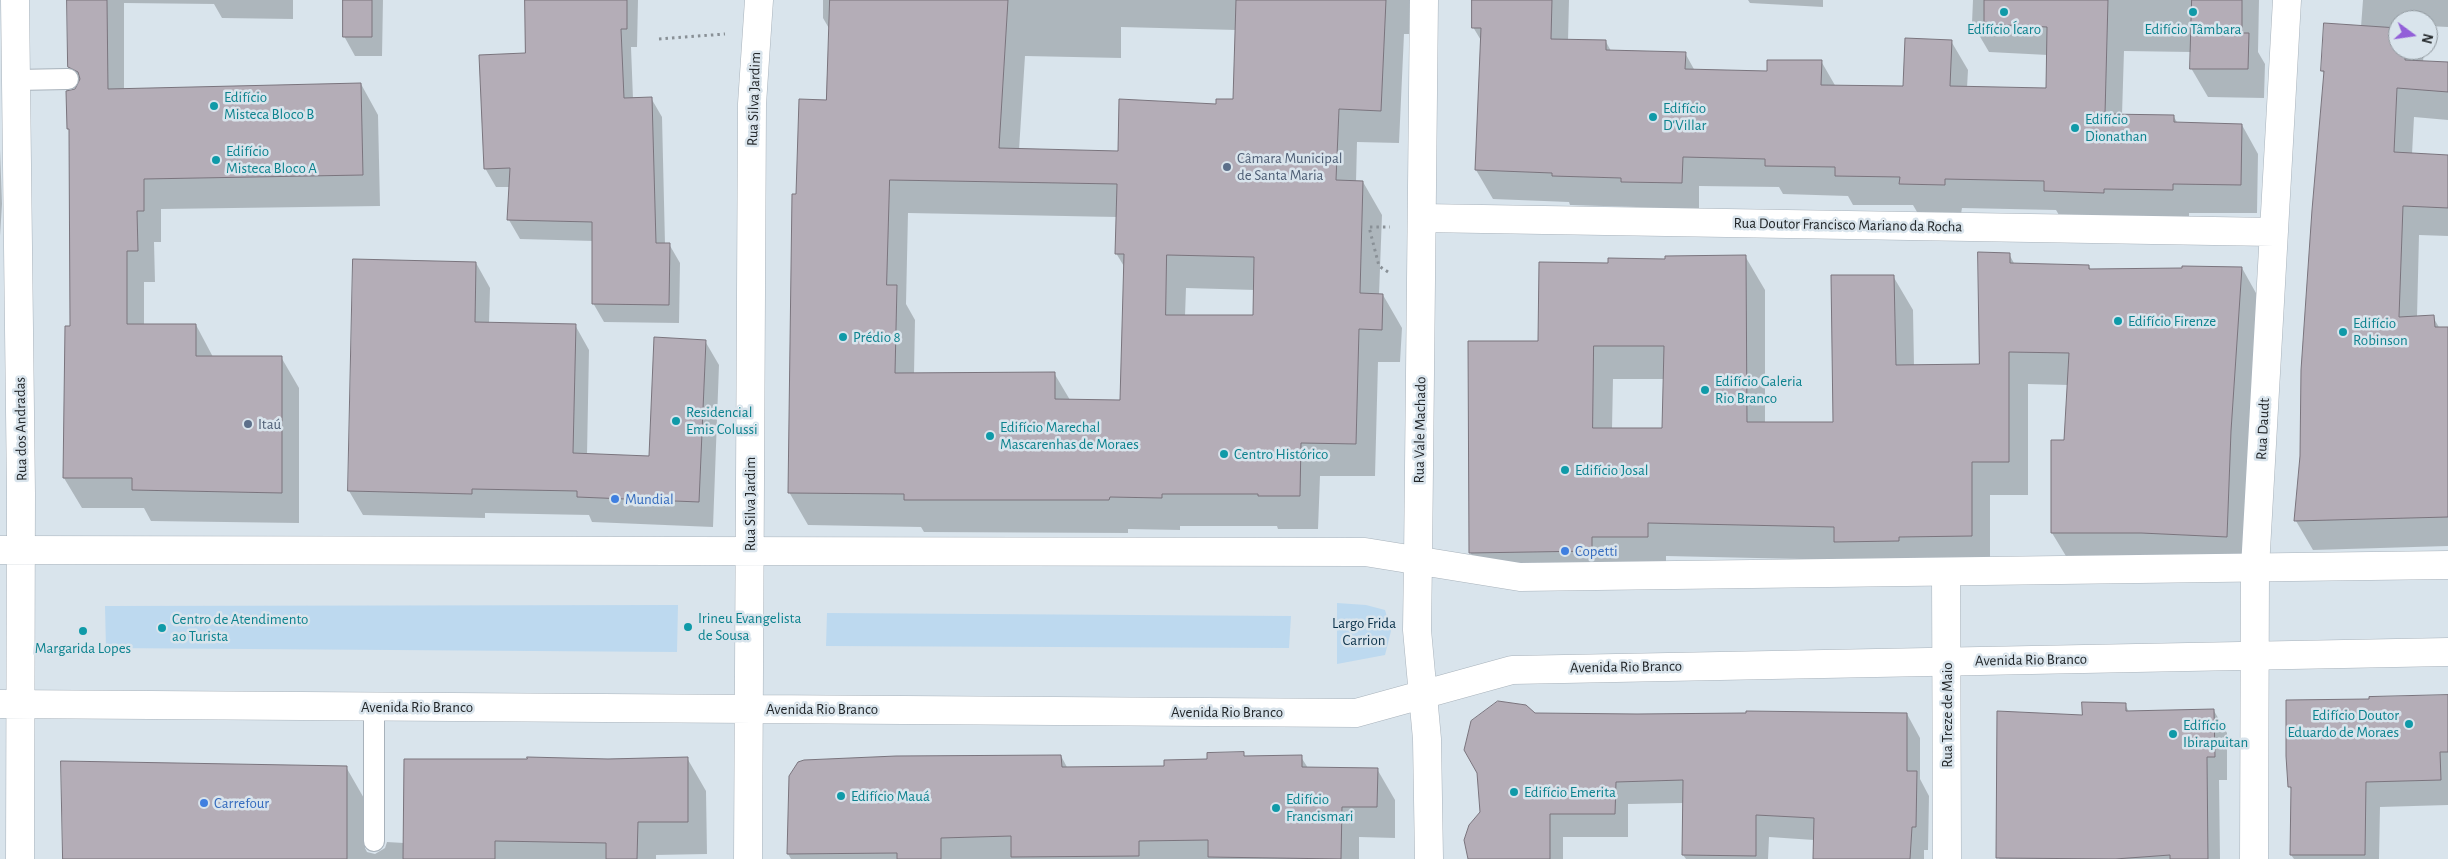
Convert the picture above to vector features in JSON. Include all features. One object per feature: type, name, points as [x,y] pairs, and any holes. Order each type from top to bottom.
[{"type":"street","name":"Rua dos Andradas","points":[[15,0],[16,80],[10,704],[20,859]]},
{"type":"street","name":"Rua Silva Jardim","points":[[748,859],[752,104],[759,0]]},
{"type":"street","name":"Rua Vale Machado","points":[[1424,0],[1417,630],[1427,739],[1429,859]]},
{"type":"street","name":"Rua Daudt","points":[[2254,859],[2255,568],[2287,0]]},
{"type":"street","name":"Rua Doutor Francisco Mariano da Rocha","points":[[1422,218],[2274,232]]},
{"type":"street","points":[[11,551],[1365,552],[1520,577],[2448,565]]},
{"type":"street","name":"Rua Treze de Maio","points":[[1946,572],[1947,859]]},
{"type":"street","name":"Avenida Rio Branco","points":[[10,704],[1356,713],[1512,670],[2448,652]]},
{"type":"lane","points":[[16,80],[68,79]]},
{"type":"lane","points":[[374,707],[374,841]]},
{"type":"path","points":[[659,39],[734,33]]},
{"type":"path","points":[[1393,227],[1369,227],[1379,266],[1394,275]]},
{"type":"green space","name":"Largo Frida Carrion","points":[[1337,603],[1366,605],[1385,610],[1391,631],[1385,655],[1337,664]]},
{"type":"green space","points":[[678,605],[677,652],[106,648],[105,606]]},
{"type":"green space","points":[[827,613],[1291,616],[1289,648],[826,646]]},
{"type":"building","points":[[67,0],[107,0],[108,89],[361,83],[363,175],[144,179],[144,211],[137,211],[138,251],[127,251],[127,324],[196,324],[196,356],[282,356],[282,493],[132,490],[132,478],[63,478],[65,326],[70,326],[69,129],[67,129],[66,91],[75,89],[80,79],[78,72],[68,67]]},
{"type":"building","points":[[343,0],[372,0],[372,37],[343,37]]},
{"type":"building","points":[[525,0],[627,0],[627,29],[621,29],[624,98],[652,97],[656,243],[670,243],[669,305],[592,304],[592,222],[507,220],[510,168],[484,169],[479,55],[525,53]]},
{"type":"building","points":[[830,0],[1008,0],[999,148],[1118,151],[1119,99],[1216,104],[1216,99],[1233,99],[1236,0],[1386,0],[1381,111],[1339,109],[1336,180],[1363,181],[1360,293],[1383,294],[1382,330],[1359,329],[1356,444],[1301,443],[1300,496],[1162,494],[1162,498],[1110,497],[1109,500],[904,500],[904,494],[788,493],[792,194],[796,194],[799,99],[826,100]],"holes":[[[890,180],[1117,184],[1115,254],[1124,254],[1120,400],[1055,399],[1055,372],[895,373],[897,285],[887,285]],[[1167,255],[1254,257],[1253,315],[1166,315]]]},
{"type":"building","points":[[1472,0],[1552,0],[1551,39],[1606,40],[1606,50],[1686,52],[1685,69],[1767,71],[1767,60],[1822,60],[1821,85],[1903,86],[1905,38],[1952,40],[1950,86],[2046,88],[2047,27],[1984,24],[1984,0],[2108,0],[2105,114],[2174,115],[2174,122],[2242,124],[2241,185],[2173,184],[2173,190],[2104,189],[2104,193],[2044,191],[2044,181],[1945,179],[1945,185],[1899,184],[1900,177],[1835,176],[1835,167],[1765,166],[1765,159],[1683,157],[1682,183],[1621,182],[1621,178],[1552,176],[1552,173],[1475,170],[1481,28],[1472,28]]},
{"type":"building","points":[[2192,0],[2242,0],[2242,33],[2249,33],[2248,69],[2190,69]]},
{"type":"building","points":[[2324,23],[2388,27],[2388,60],[2448,62],[2448,92],[2397,88],[2394,152],[2448,155],[2448,208],[2403,206],[2399,317],[2434,315],[2435,327],[2448,327],[2448,517],[2294,521],[2300,456],[2301,370],[2324,71],[2321,71]]},
{"type":"building","points":[[1978,252],[2010,253],[2010,263],[2089,265],[2089,269],[2182,268],[2182,266],[2242,267],[2231,431],[2227,537],[2141,533],[2051,533],[2051,440],[2064,440],[2069,353],[2009,352],[2009,462],[1972,462],[1972,536],[1899,537],[1899,541],[1834,542],[1834,527],[1648,523],[1648,537],[1592,537],[1592,551],[1469,553],[1468,341],[1538,341],[1539,262],[1608,263],[1608,258],[1665,259],[1665,256],[1746,255],[1747,422],[1833,422],[1831,275],[1894,275],[1896,365],[1979,364]],"holes":[[[1594,346],[1664,346],[1662,428],[1593,428]]]},
{"type":"building","points":[[353,259],[476,262],[475,322],[576,324],[573,453],[649,456],[654,337],[706,340],[699,502],[577,497],[577,491],[472,489],[472,494],[348,491]]},
{"type":"building","points":[[2448,695],[2448,752],[2440,752],[2441,780],[2366,782],[2365,855],[2290,855],[2291,787],[2288,787],[2286,756],[2286,700],[2369,699],[2369,697]]},
{"type":"building","points":[[1498,701],[1526,705],[1535,713],[1746,713],[1746,711],[1907,713],[1907,771],[1917,771],[1916,827],[1912,827],[1910,859],[1813,859],[1814,818],[1756,815],[1756,856],[1682,855],[1683,780],[1616,782],[1615,814],[1550,814],[1550,859],[1468,859],[1464,840],[1469,825],[1480,812],[1477,773],[1464,750],[1471,721]]},
{"type":"building","points":[[2082,702],[2126,703],[2126,711],[2214,709],[2215,757],[2207,757],[2208,859],[2170,859],[2170,855],[2115,859],[1996,858],[1997,711],[2082,715]]},
{"type":"building","points":[[1244,752],[1244,756],[1302,755],[1302,767],[1378,768],[1377,807],[1342,807],[1341,859],[1208,857],[1208,840],[1139,841],[1139,856],[1011,857],[1011,836],[941,838],[941,859],[897,859],[897,853],[787,854],[789,776],[798,762],[804,760],[896,756],[1061,755],[1062,767],[1164,766],[1164,760],[1207,759],[1207,753]]},
{"type":"building","points":[[527,757],[608,759],[688,757],[688,822],[638,822],[637,859],[606,859],[606,843],[495,841],[495,859],[403,859],[404,759],[527,759]]},
{"type":"building","name":"Carrefour","points":[[61,761],[347,766],[347,859],[63,859]]},
{"type":"place","name":"Edifício Ícaro","points":[[2004,12]]},
{"type":"place","name":"Edifício Tâmbara","points":[[2193,12]]},
{"type":"place","name":"Edifício Misteca Bloco B","points":[[214,106]]},
{"type":"place","name":"Edifício D'Villar","points":[[1653,117]]},
{"type":"place","name":"Edifício Dionathan","points":[[2075,128]]},
{"type":"place","name":"Edifício Misteca Bloco A","points":[[216,160]]},
{"type":"place","name":"Câmara Municipal de Santa Maria","points":[[1227,167]]},
{"type":"place","name":"Edifício Firenze","points":[[2118,321]]},
{"type":"place","name":"Edifício Robinson","points":[[2343,332]]},
{"type":"place","name":"Prédio 8","points":[[843,337]]},
{"type":"place","name":"Edifício Galeria Rio Branco","points":[[1705,390]]},
{"type":"place","name":"Residencial Emis Colussi","points":[[676,421]]},
{"type":"place","name":"Itaú","points":[[248,424]]},
{"type":"place","name":"Edifício Marechal Mascarenhas de Moraes","points":[[990,436]]},
{"type":"place","name":"Centro Histórico","points":[[1224,454]]},
{"type":"place","name":"Edifício Josal","points":[[1565,470]]},
{"type":"place","name":"Mundial","points":[[615,499]]},
{"type":"place","name":"Copetti","points":[[1565,551]]},
{"type":"place","name":"Irineu Evangelista de Sousa","points":[[688,627]]},
{"type":"place","name":"Centro de Atendimento ao Turista","points":[[162,628]]},
{"type":"place","name":"Margarida Lopes","points":[[83,631]]},
{"type":"place","name":"Edifício Doutor Eduardo de Moraes","points":[[2409,724]]},
{"type":"place","name":"Edifício Ibirapuitan","points":[[2173,734]]},
{"type":"place","name":"Edifício Emerita","points":[[1514,792]]},
{"type":"place","name":"Edifício Mauá","points":[[841,796]]},
{"type":"place","name":"Carrefour","points":[[204,803]]},
{"type":"place","name":"Edifício Francismari","points":[[1276,808]]}]
